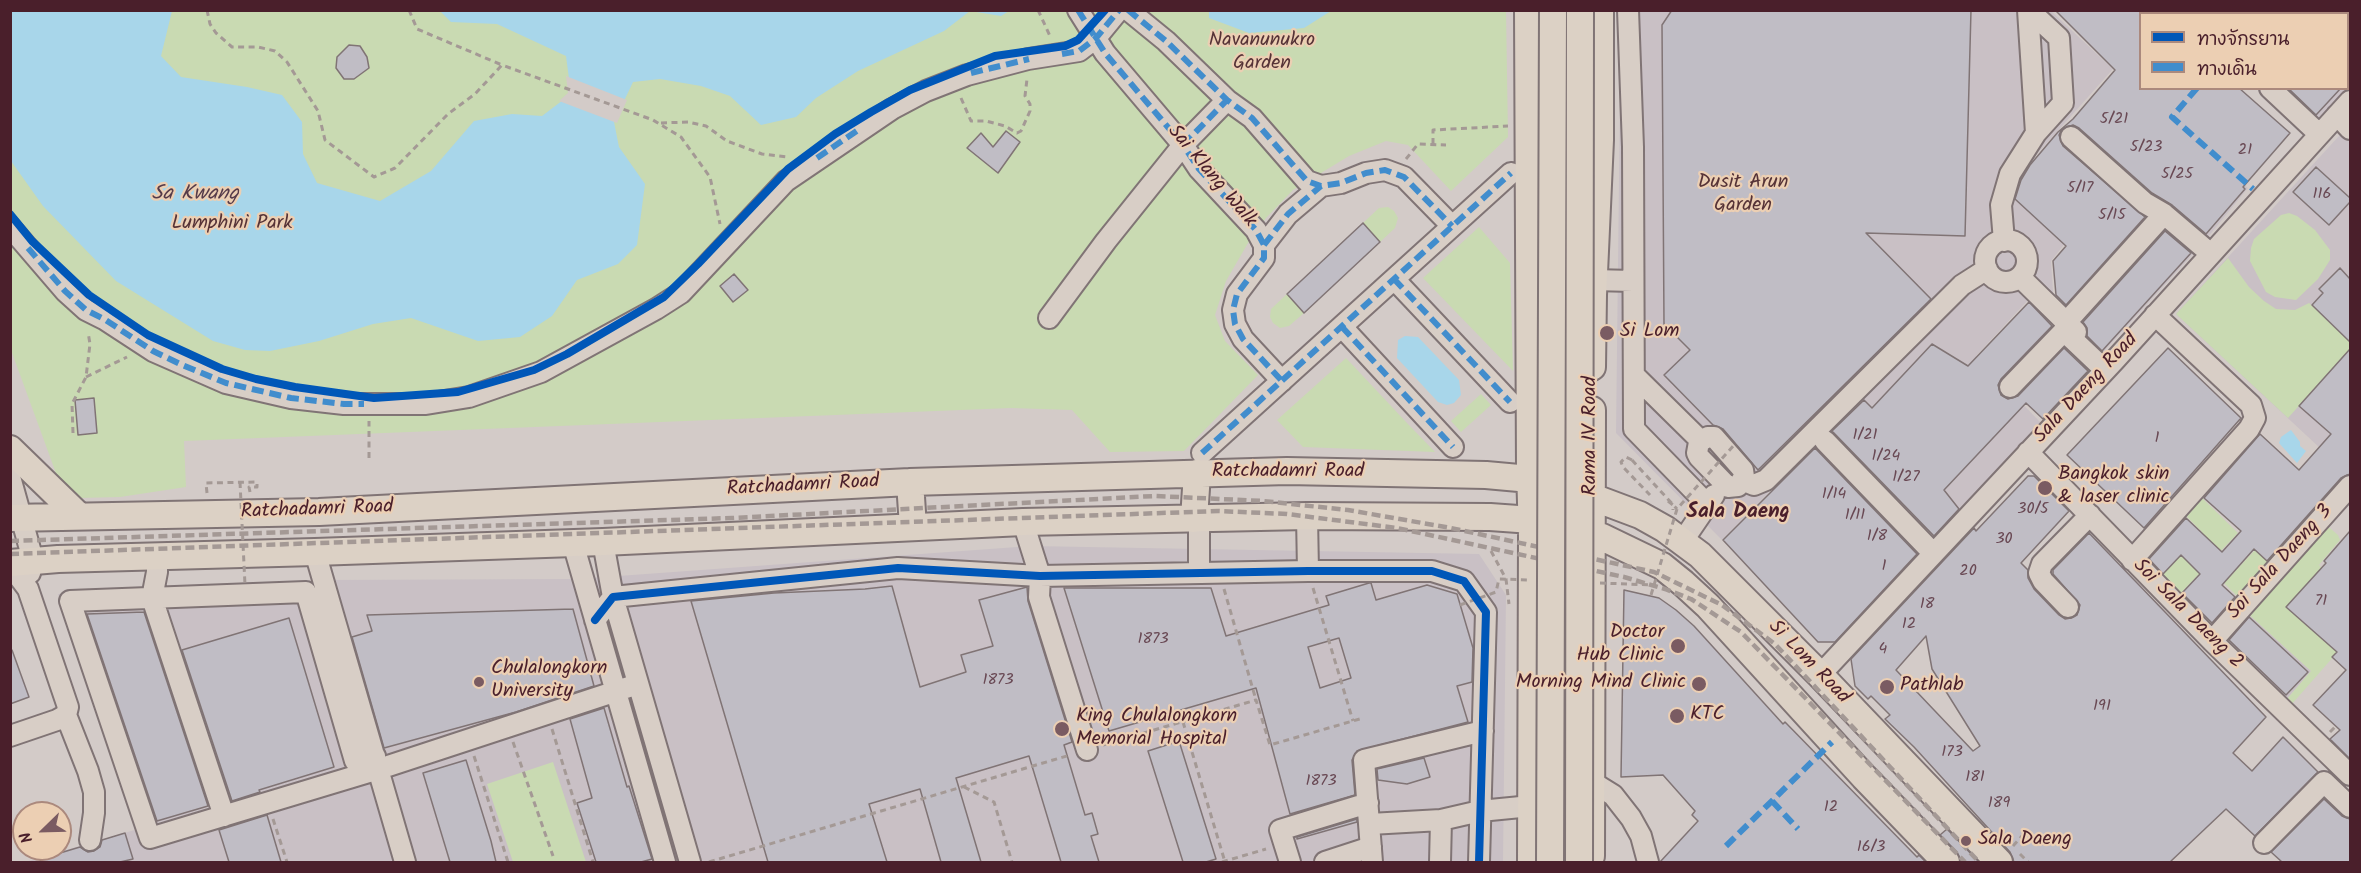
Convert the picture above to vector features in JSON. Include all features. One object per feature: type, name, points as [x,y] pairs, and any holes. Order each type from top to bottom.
[{"type":"main road","points":[[1528,10],[1532,520],[1531,862]]},
{"type":"main road","name":"Rama IV Road","points":[[1550,862],[1553,10]]},
{"type":"main road","name":"Rama IV Road","points":[[1579,862],[1580,10]]},
{"type":"main road","name":"Rama IV Road","points":[[1591,862],[1593,280],[1600,140],[1600,10]]},
{"type":"main road","points":[[1528,72],[1538,84],[1550,90],[1567,91],[1582,88],[1593,80],[1600,68]]},
{"type":"main road","points":[[10,449],[79,516]]},
{"type":"main road","points":[[1197,519],[1200,463]]},
{"type":"main road","name":"Ratchadamri Road","points":[[16,518],[319,512],[910,482],[1200,463],[1299,471],[1486,475],[1530,479],[1592,497]]},
{"type":"main road","points":[[910,482],[913,527]]},
{"type":"main road","name":"Si Lom Road","points":[[1592,497],[1640,515],[1700,555],[2003,857]]},
{"type":"main road","points":[[414,507],[417,548]]},
{"type":"main road","name":"Ratchadamri Road","points":[[18,563],[157,556],[603,542],[1023,522],[1307,516],[1490,517],[1532,520],[1592,534]]},
{"type":"main road","name":"Si Lom Road","points":[[1592,534],[1662,566],[1708,606],[1863,777],[1946,862]]},
{"type":"street","name":"Sai Klang Walk","points":[[1078,10],[1105,53],[1183,145],[1199,169],[1256,230],[1264,244],[1264,258],[1237,294],[1233,310],[1235,324],[1243,339],[1282,381]]},
{"type":"street","points":[[10,227],[65,291],[86,310],[105,319],[153,351],[226,383],[291,398],[344,404],[426,404],[469,397],[541,372],[681,293],[786,181],[819,156],[892,109],[954,80],[1028,59],[1079,51],[1096,38],[1119,10]]},
{"type":"street","points":[[1128,10],[1166,41],[1227,100],[1252,118],[1307,181],[1321,186],[1341,183],[1366,173],[1385,170],[1404,177],[1452,226]]},
{"type":"street","points":[[1628,10],[1633,147],[1634,429],[1705,502],[1708,502]]},
{"type":"street","points":[[2029,10],[2036,133]]},
{"type":"street","points":[[2004,241],[2001,205],[2010,174],[2036,133],[2063,104],[2059,38],[2029,10]]},
{"type":"street","points":[[2272,90],[2319,134]]},
{"type":"street","points":[[1049,318],[1106,241],[1183,145],[1227,100]]},
{"type":"street","name":"Sala Daeng Road","points":[[1820,675],[2108,367],[2319,134],[2346,115]]},
{"type":"street","points":[[2071,137],[2145,203],[2164,214],[2211,254]]},
{"type":"street","points":[[1200,463],[1282,381],[1511,173]]},
{"type":"street","points":[[1264,244],[1288,214],[1321,186]]},
{"type":"street","points":[[2072,317],[2164,214]]},
{"type":"street","points":[[2004,241],[2016,243],[2025,253],[2026,266],[2020,277],[2014,281],[2001,282],[1990,275],[1987,269],[1986,256],[1992,246],[2004,241]]},
{"type":"street","points":[[1733,482],[1754,485],[1766,480],[1962,285],[1987,269]]},
{"type":"street","points":[[2020,277],[2108,367]]},
{"type":"street","points":[[1394,279],[1510,402]]},
{"type":"street","points":[[1593,280],[1633,281]]},
{"type":"street","points":[[2132,560],[2249,429],[2255,418],[2251,405],[2155,315]]},
{"type":"street","points":[[1342,327],[1453,447]]},
{"type":"street","points":[[2010,387],[2063,333],[2066,333],[2108,367]]},
{"type":"street","points":[[1634,375],[1701,441],[1714,437],[1743,470],[1733,482],[1708,502],[1682,542]]},
{"type":"street","points":[[1826,441],[1933,553]]},
{"type":"street","name":"Soi Sala Daeng 2","points":[[2028,452],[2212,641],[2350,775]]},
{"type":"street","points":[[10,477],[16,518],[18,563],[68,707],[66,715],[94,792],[90,840]]},
{"type":"street","name":"Soi Sala Daeng 3","points":[[2212,641],[2350,486]]},
{"type":"street","points":[[2068,607],[2038,573],[2042,564],[2090,515]]},
{"type":"street","points":[[1307,516],[1308,571]]},
{"type":"street","points":[[1197,519],[1199,573]]},
{"type":"street","points":[[1023,522],[1040,576],[1039,597],[1087,750]]},
{"type":"street","points":[[603,542],[613,597],[690,862]]},
{"type":"street","points":[[573,543],[666,862]]},
{"type":"street","points":[[315,552],[405,862]]},
{"type":"street","points":[[157,556],[157,572],[152,598],[224,816]]},
{"type":"street","points":[[595,620],[613,597],[898,568],[1040,576],[1432,571],[1464,581],[1486,612],[1479,862]]},
{"type":"street","points":[[377,762],[355,761],[306,592],[70,601],[150,838],[268,803],[377,762],[469,739],[638,684]]},
{"type":"street","points":[[10,736],[66,715]]},
{"type":"street","points":[[1325,862],[1371,855],[1364,760],[1483,731]]},
{"type":"street","points":[[1592,782],[1613,795],[1631,818],[1641,836],[1648,862]]},
{"type":"street","points":[[2264,843],[2324,782],[2350,807]]},
{"type":"street","points":[[1290,862],[1280,830],[1368,803]]},
{"type":"street","points":[[1370,824],[1441,820],[1480,811],[1532,806]]},
{"type":"street","points":[[1440,862],[1441,820]]},
{"type":"path","points":[[207,10],[210,24],[216,33],[232,47],[258,47],[275,51],[287,62],[318,111],[325,140],[374,177],[394,168],[448,114],[475,94],[502,65]]},
{"type":"path","points":[[409,10],[417,29],[502,65],[661,123],[681,136],[710,177],[720,213],[722,250]]},
{"type":"path","points":[[1038,10],[1058,54]]},
{"type":"path","points":[[954,80],[971,121],[986,121],[1005,126],[1017,133],[1021,131],[1030,111],[1030,104],[1025,96],[1028,59]]},
{"type":"path","points":[[661,123],[688,122],[706,126],[727,141],[762,154],[786,158],[819,156]]},
{"type":"path","points":[[1433,144],[1433,130],[1512,125]]},
{"type":"path","points":[[1394,174],[1418,144],[1446,144]]},
{"type":"path","points":[[73,432],[72,404],[86,377],[90,344],[86,310]]},
{"type":"path","points":[[86,377],[124,358],[153,351]]},
{"type":"path","points":[[369,404],[369,458]]},
{"type":"path","points":[[1651,595],[1677,508],[1734,446]]},
{"type":"path","points":[[1652,497],[1621,462],[1626,457],[1632,460],[1677,508]]},
{"type":"path","points":[[240,482],[245,585]]},
{"type":"path","points":[[207,498],[206,483],[257,482],[257,487],[249,487],[250,496]]},
{"type":"path","points":[[1668,501],[1673,505]]},
{"type":"path","points":[[1666,512],[1673,510],[1673,505],[1677,501]]},
{"type":"path","points":[[1460,604],[1496,592],[1499,579],[1506,579],[1491,551]]},
{"type":"path","points":[[1308,571],[1353,721]]},
{"type":"path","points":[[1219,572],[1270,745],[1363,718]]},
{"type":"path","points":[[709,862],[1256,700]]},
{"type":"path","points":[[548,714],[592,862]]},
{"type":"path","points":[[1183,722],[1224,862]]},
{"type":"path","points":[[469,739],[508,862]]},
{"type":"path","points":[[516,750],[553,856]]},
{"type":"path","points":[[964,787],[994,802],[1012,862]]},
{"type":"path","points":[[268,803],[287,862]]},
{"type":"path","points":[[2003,857],[2022,836]]},
{"type":"shaded area","points":[[1621,11],[2051,11],[2113,69],[2022,171],[2081,223],[2051,261],[2054,306],[2072,322],[2215,159],[2248,188],[2203,243],[2097,359],[2030,298],[1976,356],[2041,423],[1963,512],[1894,585],[1784,477],[1722,540],[1616,433]]},
{"type":"shaded area","points":[[2350,11],[2349,88],[2349,12],[2300,12]]},
{"type":"shaded area","points":[[2281,90],[2347,90],[2317,123]]},
{"type":"shaded area","points":[[2350,124],[2350,476],[2176,314]]},
{"type":"shaded area","name":"King Chulalongkorn Memorial Hospital","points":[[1031,546],[1479,554],[1506,595],[1503,862],[25,862],[72,861],[72,848],[138,829],[58,594],[322,580],[577,579]]},
{"type":"shaded area","points":[[2245,611],[2311,671],[2286,700],[2221,637]]},
{"type":"green space","name":"Lumphini Park","points":[[11,11],[1506,11],[1508,137],[1451,191],[1408,145],[1386,141],[1349,156],[1293,190],[1266,218],[1248,243],[1226,281],[1215,315],[1225,341],[1258,375],[1184,451],[1110,452],[1072,410],[1011,408],[184,441],[186,487],[120,497],[78,498],[57,476],[11,350]]},
{"type":"green space","points":[[1388,207],[1398,218],[1395,228],[1380,242],[1363,223],[1379,208]]},
{"type":"green space","points":[[2289,213],[2297,216],[2315,230],[2330,250],[2330,260],[2318,279],[2296,300],[2275,297],[2266,292],[2250,261],[2254,239],[2281,215]]},
{"type":"green space","points":[[1479,227],[1510,263],[1513,371],[1423,278]]},
{"type":"green space","points":[[2228,258],[2249,287],[2264,301],[2276,309],[2295,310],[2309,303],[2350,341],[2350,349],[2288,418],[2176,314]]},
{"type":"green space","points":[[1287,294],[1304,313],[1289,326],[1280,328],[1273,323],[1270,317],[1271,309]]},
{"type":"green space","points":[[1346,358],[1435,452],[1303,447],[1277,420]]},
{"type":"green space","points":[[1481,394],[1491,405],[1461,432],[1451,421]]},
{"type":"green space","points":[[2199,495],[2238,533],[2180,594],[2161,574],[2202,532],[2182,512]]},
{"type":"green space","points":[[2324,523],[2338,535],[2340,540],[2319,565],[2322,568],[2333,646],[2350,626],[2350,638],[2291,705],[2286,700],[2311,671],[2245,611],[2261,593],[2269,594],[2274,588],[2271,581]]},
{"type":"green space","points":[[2255,550],[2270,564],[2241,600],[2224,583]]},
{"type":"green space","points":[[553,762],[586,862],[513,862],[487,784]]},
{"type":"water","points":[[1209,10],[1331,11],[1304,28],[1249,33],[1209,18]]},
{"type":"water","name":"Sa Kwang","points":[[10,11],[172,11],[161,56],[181,77],[282,95],[302,122],[303,154],[317,183],[380,201],[431,171],[474,121],[512,114],[542,116],[571,94],[566,56],[497,24],[451,22],[440,11],[970,11],[944,31],[858,71],[816,98],[796,117],[761,125],[730,96],[701,86],[660,79],[633,82],[614,122],[619,147],[645,184],[637,245],[618,264],[577,280],[552,316],[520,337],[478,341],[411,318],[373,324],[319,341],[270,351],[245,350],[213,341],[116,281],[43,206],[11,161]]},
{"type":"water","points":[[970,11],[1009,11],[1001,16]]},
{"type":"water","points":[[1405,336],[1418,337],[1459,380],[1461,395],[1454,403],[1447,405],[1438,402],[1397,358],[1398,340]]},
{"type":"water","points":[[2291,430],[2300,442],[2300,446],[2306,451],[2297,463],[2279,443],[2281,437]]},
{"type":"pier","points":[[566,76],[627,100],[617,123],[559,101],[568,93]]},
{"type":"building","points":[[1672,10],[1971,10],[1965,236],[1866,233],[1931,299],[1758,470],[1723,429],[1713,425],[1664,375],[1690,350],[1664,324],[1662,25]]},
{"type":"building","points":[[2055,10],[2140,10],[2139,90],[2241,90],[2290,133],[2206,234],[2172,205],[2152,193],[2079,128],[2073,125],[2062,129],[2059,135],[2063,146],[2145,217],[2066,305],[2056,295],[2053,261],[2066,246],[2015,199],[2021,180],[2030,165],[2058,132],[2073,119],[2115,70]]},
{"type":"building","points":[[349,45],[360,46],[367,57],[369,68],[354,79],[344,79],[336,68],[337,57]]},
{"type":"building","points":[[2290,90],[2339,90],[2316,115]]},
{"type":"building","points":[[1006,131],[1020,142],[998,173],[967,148],[981,133],[993,147]]},
{"type":"building","points":[[2316,167],[2350,198],[2350,202],[2329,225],[2293,192]]},
{"type":"building","points":[[1363,223],[1380,242],[1304,313],[1287,294]]},
{"type":"building","points":[[2165,231],[2191,253],[2102,351],[2087,336],[2087,328],[2083,322]]},
{"type":"building","points":[[2340,268],[2350,279],[2350,342],[2312,305],[2323,293],[2319,289]]},
{"type":"building","points":[[734,274],[748,290],[733,302],[720,286]]},
{"type":"building","points":[[2029,302],[2052,326],[2001,379],[1998,385],[2001,395],[2008,399],[2018,396],[2064,348],[2088,371],[2043,419],[2026,403],[1944,490],[1959,509],[1934,536],[1832,431],[1864,400],[1872,408],[1932,344],[1968,366]]},
{"type":"building","points":[[2168,348],[2241,418],[2144,528],[2067,455]]},
{"type":"building","points":[[2350,349],[2350,474],[2341,478],[2267,561],[2254,549],[2222,585],[2235,597],[2212,623],[2182,593],[2200,574],[2181,555],[2163,574],[2149,559],[2186,518],[2222,552],[2241,531],[2204,498],[2260,434],[2299,470],[2331,434],[2299,406]]},
{"type":"building","points":[[94,398],[97,433],[78,435],[75,400]]},
{"type":"building","points":[[1815,448],[1917,554],[1835,642],[1818,642],[1723,540]]},
{"type":"building","points":[[2028,476],[2034,476],[2069,511],[2021,563],[2028,570],[2028,578],[2034,589],[2065,619],[2077,615],[2080,605],[2053,574],[2053,570],[2089,533],[2266,717],[2233,753],[2252,771],[2283,737],[2318,772],[2255,836],[2226,809],[2170,862],[2014,862],[2010,852],[1914,747],[1885,719],[1890,715],[1871,696],[1868,699],[1855,686],[1851,659],[1974,528],[1976,531]],"holes":[[[1926,636],[1932,669],[1980,746],[1973,751],[1896,670]]]},
{"type":"building","points":[[2350,531],[2350,759],[2330,739],[2340,730],[2313,705],[2346,670],[2332,657],[2337,652],[2286,607],[2326,563],[2324,561]]},
{"type":"building","points":[[1369,583],[1371,583],[1376,600],[1427,585],[1457,594],[1473,648],[1472,682],[1457,686],[1468,722],[1357,751],[1352,760],[1355,795],[1290,814],[1256,688],[1109,731],[1064,588],[1211,588],[1226,636],[1329,605],[1326,596]],"holes":[[[1339,638],[1351,678],[1320,688],[1308,647]]]},
{"type":"building","points":[[892,586],[920,687],[966,672],[961,655],[993,646],[979,600],[1027,587],[1028,601],[1072,742],[1064,745],[1085,815],[1092,813],[1098,834],[1091,836],[1099,862],[1061,862],[1029,756],[956,778],[981,862],[941,862],[920,789],[869,804],[887,862],[768,862],[691,601],[774,593]]},
{"type":"building","points":[[1624,590],[1659,598],[1694,626],[1783,724],[1785,722],[1917,857],[1919,855],[1926,862],[1660,862],[1698,821],[1692,815],[1695,811],[1663,775],[1621,777]]},
{"type":"building","points":[[573,609],[594,686],[516,712],[384,748],[352,637],[372,631],[367,615]]},
{"type":"building","points":[[144,612],[208,806],[157,821],[87,614]]},
{"type":"building","points":[[2249,617],[2308,672],[2286,695],[2229,640]]},
{"type":"building","points":[[289,618],[334,767],[259,790],[260,792],[232,801],[182,650]]},
{"type":"building","points":[[10,650],[12,650],[29,697],[10,704]]},
{"type":"building","points":[[604,708],[627,787],[629,786],[652,859],[641,862],[596,862],[577,803],[592,798],[570,719]]},
{"type":"building","points":[[1179,741],[1216,859],[1206,862],[1183,862],[1148,751]]},
{"type":"building","points":[[1424,758],[1430,777],[1407,784],[1378,780],[1377,769]]},
{"type":"building","points":[[466,760],[496,862],[450,862],[423,773]]},
{"type":"building","points":[[2324,799],[2342,816],[2350,819],[2350,862],[2282,862],[2271,852]]},
{"type":"building","points":[[267,815],[281,862],[229,862],[219,830]]},
{"type":"building","points":[[1357,819],[1357,822],[1297,839],[1297,837]]},
{"type":"building","points":[[1947,829],[1979,862],[1961,862],[1957,852],[1940,835]]},
{"type":"building","points":[[125,833],[133,859],[120,862],[41,862],[72,861],[72,849],[80,847],[88,852],[94,851],[100,847],[102,840]]},
{"type":"railway","points":[[10,541],[732,518],[1155,496],[1263,501],[1348,510],[1451,528],[1654,572],[1722,605],[1775,644],[1979,862]]},
{"type":"railway","points":[[10,554],[1218,511],[1287,514],[1397,528],[1624,577],[1691,599],[1741,632],[1965,862]]},
{"type":"marked path","points":[[1078,10],[1105,53],[1183,145],[1199,169],[1256,230],[1264,245],[1264,258],[1237,294],[1233,310],[1235,324],[1243,339],[1282,381]]},
{"type":"marked path","points":[[1062,54],[1079,51],[1096,38],[1119,10]]},
{"type":"marked path","points":[[1128,10],[1166,41],[1227,100],[1252,118],[1307,181],[1321,186],[1341,183],[1366,173],[1385,170],[1404,177],[1452,226]]},
{"type":"marked path","points":[[971,73],[1029,59]]},
{"type":"marked path","points":[[2195,90],[2172,117],[2253,189]]},
{"type":"marked path","points":[[1183,145],[1227,100]]},
{"type":"marked path","points":[[817,158],[861,128]]},
{"type":"marked path","points":[[1202,453],[1511,173]]},
{"type":"marked path","points":[[1264,245],[1288,214],[1321,186]]},
{"type":"marked path","points":[[28,248],[65,291],[86,310],[153,351],[180,364],[226,383],[291,398],[364,404]]},
{"type":"marked path","points":[[1394,279],[1510,402]]},
{"type":"marked path","points":[[1342,327],[1453,447]]},
{"type":"marked path","points":[[1726,846],[1832,742]]},
{"type":"marked path","points":[[1772,801],[1798,829]]},
{"type":"cycle path","points":[[10,214],[32,241],[89,295],[148,335],[222,369],[295,387],[374,398],[458,392],[534,370],[567,354],[664,297],[788,169],[835,134],[871,112],[910,90],[995,56],[1065,46],[1078,40],[1105,10]]},
{"type":"cycle path","points":[[595,620],[613,597],[898,568],[1040,576],[1432,571],[1464,581],[1486,612],[1479,862]]},
{"type":"place","name":"Si Lom","points":[[1607,333]]},
{"type":"place","name":"Bangkok skin & laser clinic","points":[[2045,488]]},
{"type":"place","name":"Doctor Hub Clinic","points":[[1678,646]]},
{"type":"place","name":"Chulalongkorn University","points":[[479,682]]},
{"type":"place","name":"Morning Mind Clinic","points":[[1699,684]]},
{"type":"place","name":"Pathlab","points":[[1887,687]]},
{"type":"place","name":"KTC","points":[[1677,716]]},
{"type":"place","name":"King Chulalongkorn Memorial Hospital","points":[[1062,729]]},
{"type":"place","name":"Sala Daeng","points":[[1966,841]]},
{"type":"district","name":"Sala Daeng","points":[[1738,513]]},
{"type":"park label","name":"Navanunukro Garden","points":[[1262,54]]},
{"type":"park label","name":"Dusit Arun Garden","points":[[1743,196]]}]
